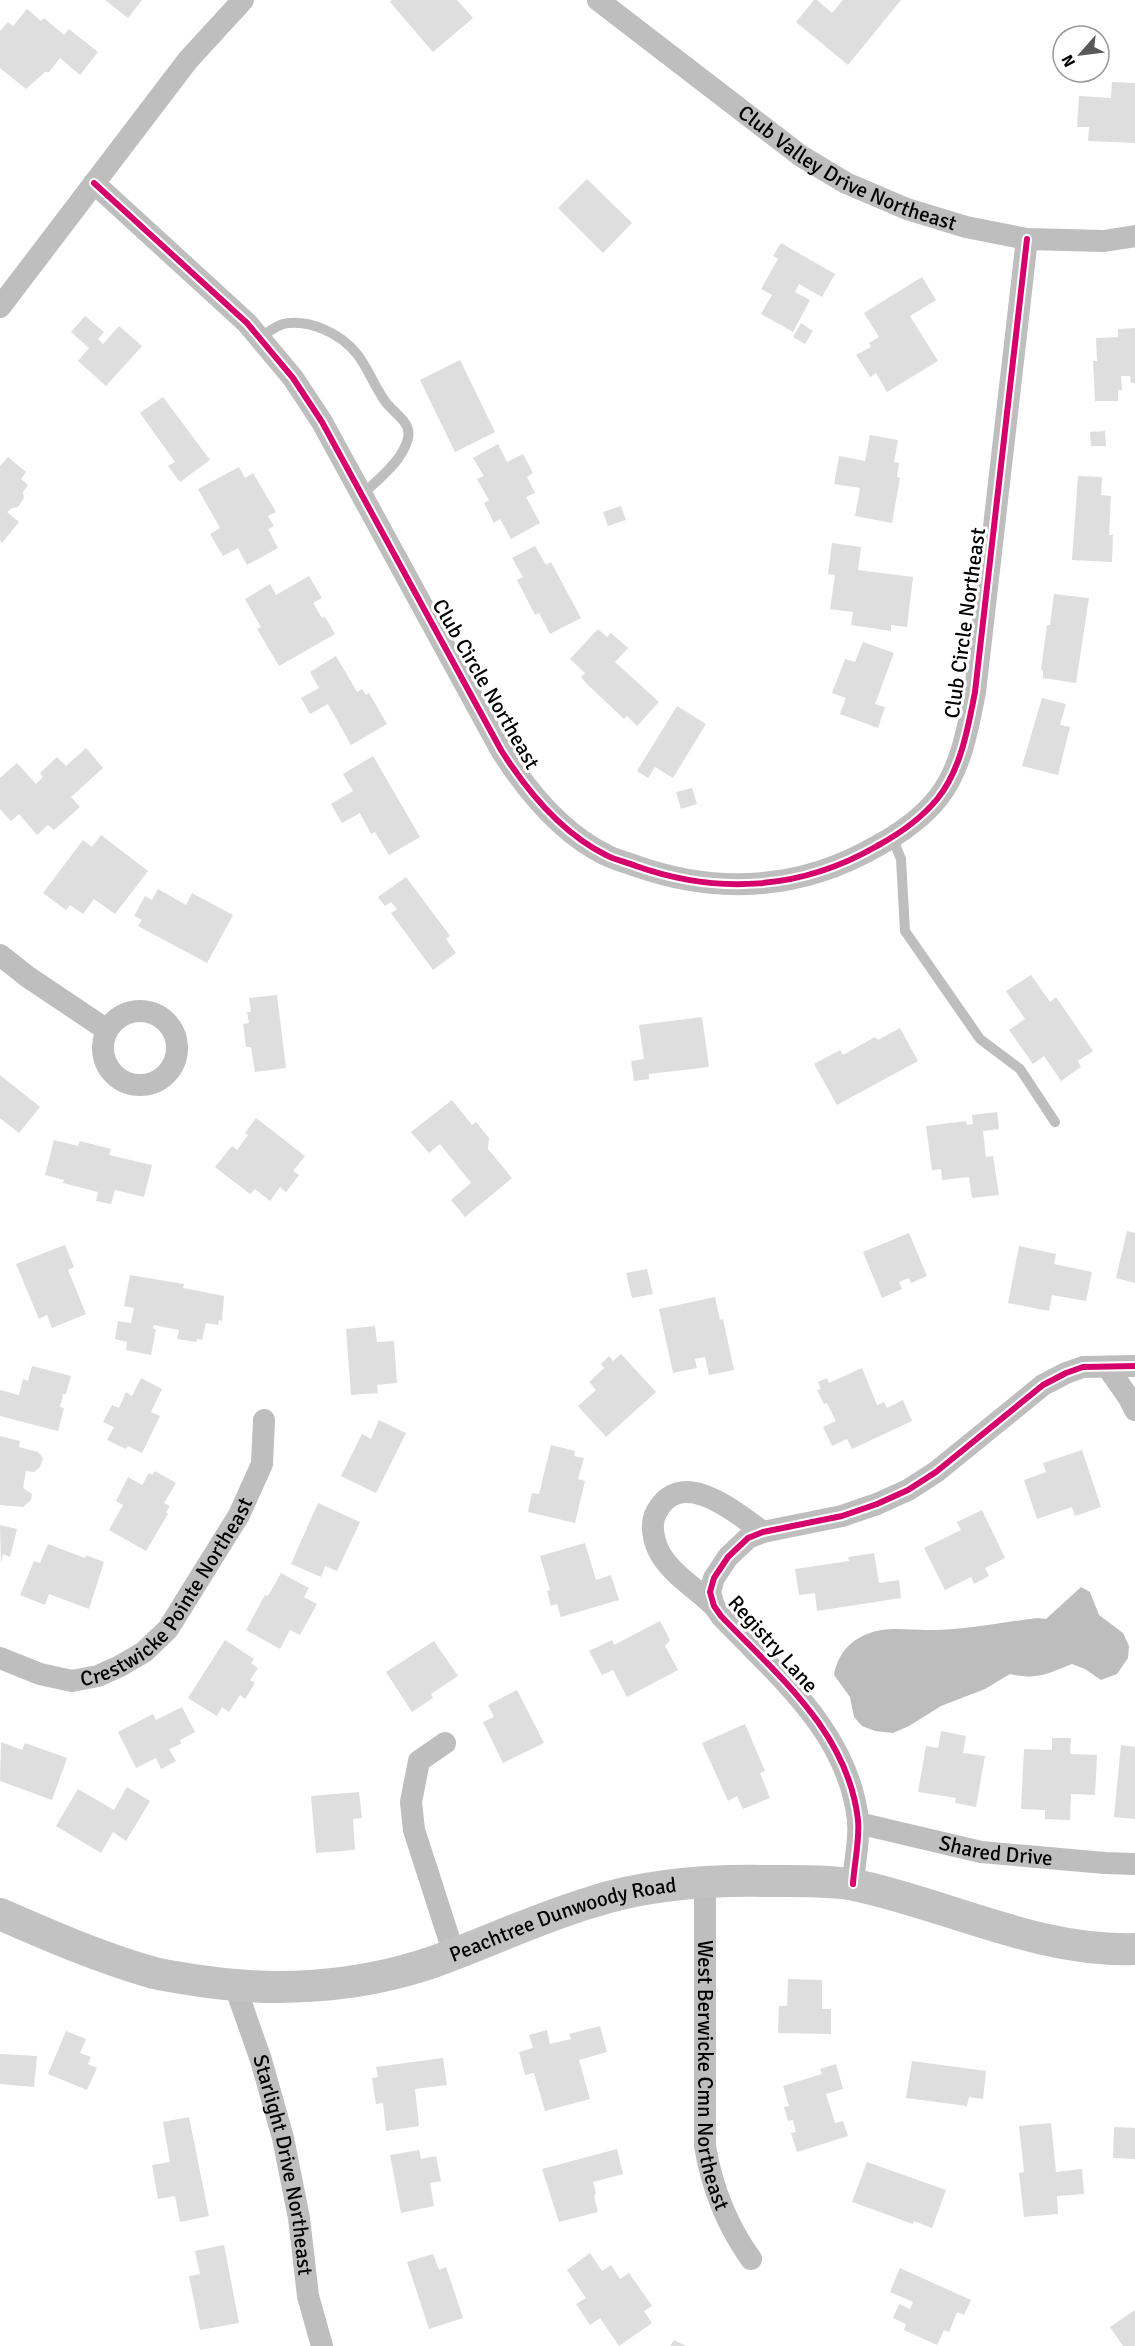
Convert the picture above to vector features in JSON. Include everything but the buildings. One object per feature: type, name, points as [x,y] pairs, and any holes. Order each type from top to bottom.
[{"type":"main road","name":"Peachtree Dunwoody Road","points":[[0,1914],[73,1946],[156,1974],[235,1986],[308,1987],[381,1976],[454,1954],[592,1902],[648,1888],[705,1882],[766,1881],[853,1884],[1040,1939],[1080,1946],[1135,1949]]},
{"type":"street","points":[[0,307],[188,60],[243,0]]},
{"type":"street","name":"Club Valley Drive Northeast","points":[[598,0],[801,156],[846,183],[927,215],[966,227],[1027,239],[1104,241],[1135,236]]},
{"type":"street","name":"Club Circle Northeast","points":[[94,183],[247,323],[293,378],[322,422],[501,750],[516,774],[545,808],[571,832],[606,855],[662,875],[723,885],[758,884],[792,879],[826,870],[858,857],[892,837],[924,813],[939,797],[952,775],[966,734],[975,692],[1027,239]]},
{"type":"street","points":[[0,955],[28,977],[107,1030]]},
{"type":"street","name":"Registry Lane","points":[[853,1884],[858,1823],[853,1791],[842,1762],[829,1735],[794,1690],[737,1633],[714,1606],[710,1592],[714,1578],[737,1546],[748,1538],[763,1532],[842,1516],[908,1490],[936,1472],[1043,1385],[1066,1372],[1083,1367],[1135,1366]]},
{"type":"street","points":[[1108,1368],[1135,1410]]},
{"type":"street","name":"Crestwicke Pointe Northeast","points":[[0,1658],[40,1674],[72,1682],[98,1676],[144,1652],[168,1629],[239,1515],[262,1464],[264,1420]]},
{"type":"street","points":[[714,1606],[670,1567],[660,1554],[652,1525],[656,1512],[673,1495],[695,1492],[720,1502],[763,1532]]},
{"type":"street","points":[[445,1743],[419,1761],[411,1802],[414,1830],[454,1954]]},
{"type":"street","name":"Shared Drive","points":[[858,1823],[981,1852],[1135,1864]]},
{"type":"street","name":"West Berwicke Cmn Northeast","points":[[705,1882],[705,2146],[710,2175],[720,2206],[735,2236],[751,2259]]},
{"type":"street","name":"Starlight Drive Northeast","points":[[235,1986],[261,2060],[283,2138],[299,2218],[308,2296],[322,2346]]},
{"type":"lane","points":[[260,338],[272,329],[286,324],[318,326],[327,330],[349,345],[356,353],[386,403],[407,425],[408,437],[401,452],[362,495]]},
{"type":"lane","points":[[892,837],[901,859],[905,932],[980,1039],[1020,1069],[1055,1122]]},
{"type":"shaded area","points":[[1081,1587],[1090,1592],[1099,1615],[1123,1633],[1129,1646],[1128,1658],[1117,1674],[1101,1680],[1085,1669],[1072,1664],[1041,1675],[1010,1674],[985,1689],[941,1706],[893,1733],[875,1731],[862,1726],[854,1717],[850,1697],[834,1675],[838,1661],[845,1650],[854,1641],[867,1634],[889,1629],[954,1629],[1038,1618],[1046,1619]]},
{"type":"cycle path","points":[[94,183],[247,323],[293,378],[322,422],[501,750],[522,781],[546,810],[574,835],[613,858],[667,875],[728,884],[789,879],[819,872],[848,861],[902,831],[932,805],[946,787],[963,748],[975,692],[1027,239]]},
{"type":"cycle path","points":[[853,1884],[858,1820],[852,1788],[840,1759],[807,1708],[714,1606],[710,1592],[714,1578],[728,1557],[748,1538],[763,1532],[842,1516],[908,1490],[936,1472],[1043,1385],[1066,1373],[1083,1367],[1135,1366]]}]
